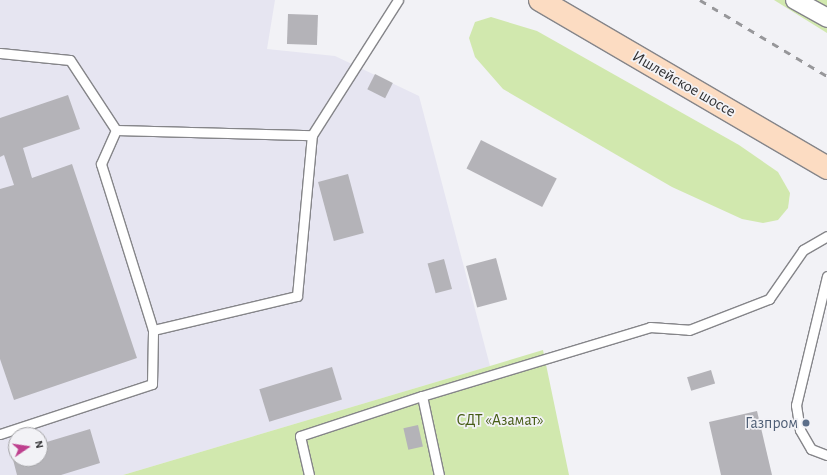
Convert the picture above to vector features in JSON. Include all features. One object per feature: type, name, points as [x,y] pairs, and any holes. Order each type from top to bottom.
[{"type":"main road","name":"Ишлейское шоссе","points":[[540,0],[827,168]]},
{"type":"street","points":[[795,0],[827,18]]},
{"type":"lane","points":[[153,330],[298,296],[312,135],[398,0]]},
{"type":"lane","points":[[0,53],[70,60],[116,130]]},
{"type":"lane","points":[[116,130],[312,135]]},
{"type":"lane","points":[[0,434],[152,384],[153,330],[100,164],[116,130]]},
{"type":"lane","points":[[308,475],[300,436],[422,396],[650,327],[689,330],[769,299],[803,250],[827,236]]},
{"type":"lane","points":[[827,276],[796,405],[800,430],[811,449],[827,455]]},
{"type":"lane","points":[[422,396],[439,475]]},
{"type":"shaded area","points":[[0,0],[275,0],[267,49],[335,56],[419,96],[490,366],[123,475],[0,475]]},
{"type":"green space","points":[[774,0],[827,0],[827,33]]},
{"type":"green space","points":[[491,17],[537,31],[739,145],[778,172],[790,193],[788,208],[778,220],[763,223],[742,219],[672,187],[503,89],[475,57],[469,38],[475,22]]},
{"type":"green space","name":"СДТ «Азамат»","points":[[543,350],[569,475],[123,475],[490,366]]},
{"type":"building","points":[[288,14],[318,15],[317,45],[287,44]]},
{"type":"building","points":[[375,74],[393,83],[385,98],[367,89]]},
{"type":"building","points":[[68,95],[80,129],[23,148],[32,178],[72,164],[137,358],[14,400],[0,359],[0,189],[14,185],[4,155],[0,157],[0,118]]},
{"type":"building","points":[[481,140],[557,179],[542,207],[466,169]]},
{"type":"building","points":[[348,174],[364,233],[334,241],[318,182]]},
{"type":"building","points":[[496,258],[507,300],[477,308],[466,266]]},
{"type":"building","points":[[444,259],[452,289],[436,293],[428,263]]},
{"type":"building","points":[[332,367],[342,400],[269,422],[259,389]]},
{"type":"building","points":[[711,370],[715,383],[691,391],[687,377]]},
{"type":"building","points":[[757,411],[772,475],[721,475],[709,422]]},
{"type":"building","points":[[418,425],[423,446],[408,450],[403,428]]},
{"type":"building","points":[[90,429],[100,463],[61,475],[17,475],[15,467],[48,467],[48,442]]},
{"type":"railway","points":[[700,0],[827,76]]},
{"type":"place","name":"Газпром","points":[[806,423]]}]
